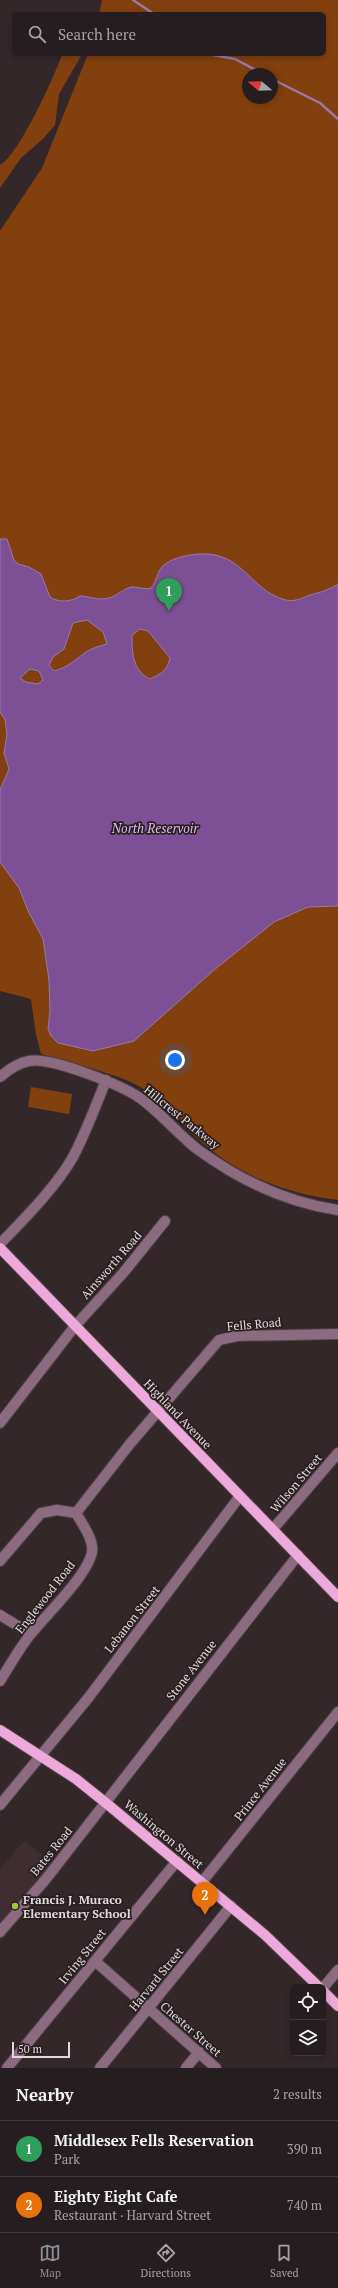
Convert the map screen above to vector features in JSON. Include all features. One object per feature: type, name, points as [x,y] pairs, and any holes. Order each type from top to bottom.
[{"type":"main road","name":"Highland Avenue","points":[[0,1248],[338,1598]]},
{"type":"main road","name":"Washington Street","points":[[0,1730],[76,1779],[106,1803],[265,1934],[316,1984]]},
{"type":"main road","points":[[326,1994],[338,2006]]},
{"type":"street","name":"Hillcrest Parkway","points":[[0,1077],[10,1068],[29,1061],[56,1064],[106,1080],[140,1098],[198,1149],[257,1185],[295,1200],[338,1210]]},
{"type":"street","points":[[0,1244],[34,1209],[72,1158],[90,1122],[106,1080]]},
{"type":"street","name":"Ainsworth Road","points":[[0,1424],[75,1326],[124,1272],[165,1221]]},
{"type":"street","name":"Fells Road","points":[[158,1412],[219,1340],[237,1336],[338,1334]]},
{"type":"street","points":[[0,1561],[41,1513],[57,1510],[76,1513],[158,1412]]},
{"type":"street","name":"Wilson Street","points":[[273,1529],[338,1453]]},
{"type":"street","name":"Lebanon Street","points":[[0,1805],[90,1697],[240,1496]]},
{"type":"street","name":"Englewood Road","points":[[0,1681],[31,1634],[48,1616],[86,1566],[92,1551],[88,1534],[76,1513]]},
{"type":"street","name":"Stone Avenue","points":[[106,1803],[198,1682],[298,1555]]},
{"type":"street","points":[[0,1615],[31,1634]]},
{"type":"street","name":"Prince Avenue","points":[[202,1882],[338,1712]]},
{"type":"street","name":"Bates Road","points":[[0,1932],[46,1879],[106,1803]]},
{"type":"street","name":"Irving Street","points":[[7,2068],[177,1861]]},
{"type":"street","name":"Harvard Street","points":[[100,2068],[231,1906]]},
{"type":"street","name":"Chester Street","points":[[95,1961],[216,2068]]},
{"type":"street","points":[[326,1984],[338,1970]]},
{"type":"street","points":[[186,2068],[199,2052]]},
{"type":"shaded area","points":[[102,0],[338,0],[338,1200],[304,1194],[270,1184],[254,1177],[210,1149],[193,1135],[170,1111],[136,1084],[95,1069],[41,1054],[36,1035],[31,999],[0,991],[0,231],[42,168],[87,56],[326,56],[326,12],[99,12]]},
{"type":"shaded area","points":[[61,56],[81,56],[59,94],[55,125],[43,139],[21,158],[0,188],[0,165],[16,148],[26,132]]},
{"type":"shaded area","points":[[31,1087],[72,1094],[69,1114],[28,1107]]},
{"type":"shaded area","name":"Francis J. Muraco Elementary School","points":[[24,1841],[60,1869],[0,1942],[0,1869]]},
{"type":"water","name":"North Reservoir","points":[[0,539],[7,539],[14,560],[18,564],[29,567],[41,574],[50,597],[61,601],[69,601],[80,596],[105,599],[132,587],[146,589],[151,588],[164,565],[180,557],[190,555],[208,554],[222,557],[234,563],[262,588],[273,595],[286,600],[298,599],[325,591],[338,584],[338,906],[308,907],[274,922],[214,970],[134,1041],[93,1051],[58,1043],[51,1036],[48,1029],[50,1011],[49,980],[43,939],[29,913],[19,888],[0,862],[0,790],[9,769],[4,753],[7,734],[5,720],[0,712]],"holes":[[[87,620],[103,632],[107,644],[88,651],[67,666],[54,671],[49,665],[53,657],[64,649],[73,623]],[[140,629],[148,631],[170,658],[167,666],[160,674],[150,679],[136,666],[132,648],[132,635]],[[30,669],[39,671],[43,680],[38,684],[26,682],[20,678]]]},
{"type":"waterway","points":[[133,0],[151,12]]},
{"type":"waterway","points":[[219,56],[235,59],[252,68]]},
{"type":"waterway","points":[[278,82],[320,103],[338,119]]},
{"type":"place","name":"Middlesex Fells Reservation","points":[[169,611]]},
{"type":"place","name":"Francis J. Muraco Elementary School","points":[[15,1906]]},
{"type":"place","name":"Eighty Eight Cafe","points":[[205,1915]]}]
